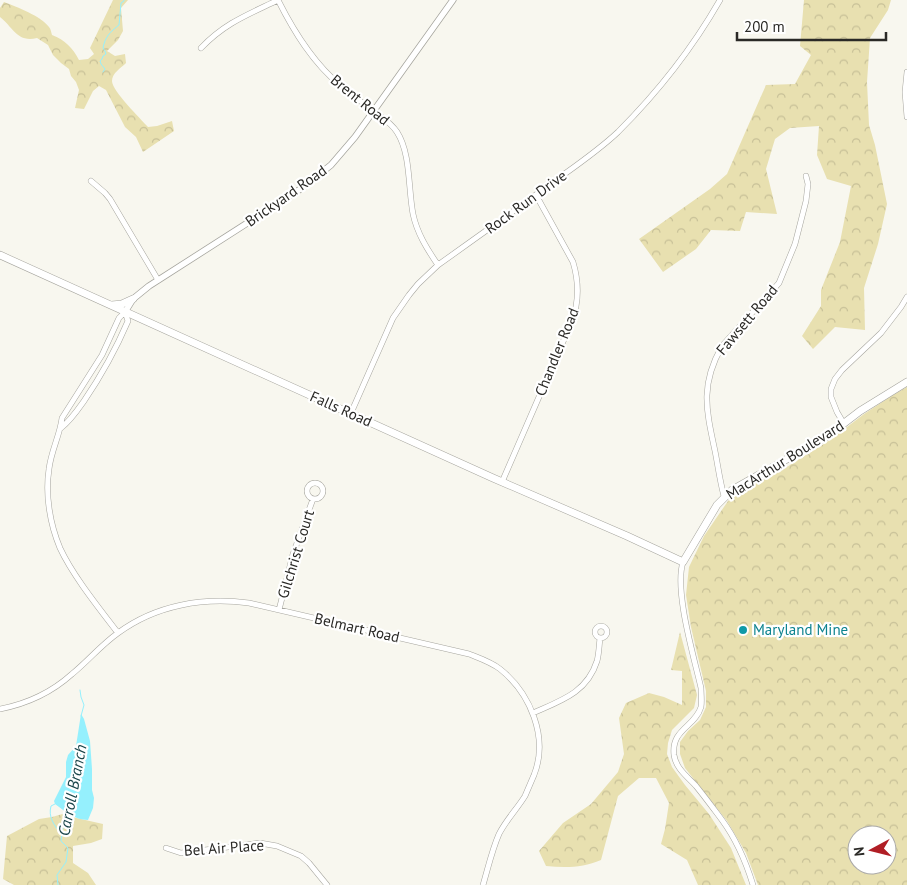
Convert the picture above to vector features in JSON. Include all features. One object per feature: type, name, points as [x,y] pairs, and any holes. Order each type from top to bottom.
[{"type":"main road","name":"Falls Road","points":[[0,255],[683,562]]},
{"type":"main road","points":[[112,305],[122,304],[133,299]]},
{"type":"main road","name":"MacArthur Boulevard","points":[[683,562],[724,496],[820,441],[860,411],[907,382]]},
{"type":"street","name":"Brent Road","points":[[278,0],[295,32],[317,63],[340,85],[388,120],[396,131],[405,154],[416,226],[425,247],[438,265]]},
{"type":"street","points":[[201,48],[214,35],[234,21],[278,0]]},
{"type":"street","name":"Brickyard Road","points":[[118,633],[79,580],[55,535],[49,503],[48,482],[54,444],[61,428],[62,418],[102,354],[119,318],[133,299],[148,286],[318,176],[342,153],[453,0]]},
{"type":"street","name":"Rock Run Drive","points":[[351,413],[393,318],[418,284],[438,265],[536,195],[617,133],[650,99],[680,62],[720,0]]},
{"type":"street","points":[[907,72],[905,92],[907,117]]},
{"type":"street","name":"Fawsett Road","points":[[724,496],[707,412],[709,378],[722,346],[779,283],[795,244],[806,201],[808,184],[806,176]]},
{"type":"street","points":[[91,181],[110,199],[158,280]]},
{"type":"street","name":"Chandler Road","points":[[502,482],[572,321],[578,290],[573,262],[536,195]]},
{"type":"street","points":[[844,424],[831,397],[831,389],[835,379],[881,333],[907,297]]},
{"type":"street","name":"Brickyard Road","points":[[61,428],[69,422],[92,389],[110,358],[128,321],[125,312]]},
{"type":"street","name":"Gilchrist Court","points":[[279,610],[293,554],[313,499]]},
{"type":"street","name":"MacArthur Boulevard","points":[[683,562],[680,574],[682,601],[702,698],[698,713],[677,738],[674,746],[674,755],[680,770],[723,821],[747,866],[753,885]]},
{"type":"street","name":"Belmart Road","points":[[0,709],[24,702],[57,686],[118,633],[136,621],[153,613],[194,602],[214,600],[249,603],[468,654],[498,668],[522,692],[533,713],[539,742],[535,772],[525,795],[500,831],[483,885]]},
{"type":"street","points":[[533,713],[566,699],[585,684],[597,660],[600,638]]},
{"type":"street","name":"Bel Air Place","points":[[166,848],[181,852],[260,843],[277,846],[301,856],[327,885]]},
{"type":"green space","points":[[113,0],[128,0],[121,8],[123,31],[118,40],[107,51],[115,56],[125,54],[126,63],[113,76],[113,86],[148,127],[172,121],[174,131],[143,152],[136,137],[125,127],[106,90],[99,86],[93,91],[84,109],[75,108],[79,90],[69,69],[53,55],[48,45],[37,38],[30,39],[20,36],[0,17],[0,8],[4,2],[28,12],[45,23],[52,35],[68,45],[79,60],[88,59],[94,54],[90,48]]},
{"type":"green space","points":[[804,0],[891,0],[888,10],[870,38],[867,82],[869,125],[887,204],[878,244],[864,288],[865,330],[835,327],[813,349],[802,336],[821,306],[821,290],[840,242],[851,186],[827,179],[817,155],[819,126],[790,128],[775,139],[766,169],[777,214],[746,212],[740,231],[711,230],[696,249],[663,272],[639,239],[710,189],[727,174],[766,85],[795,84],[811,55],[800,46]]},
{"type":"green space","points":[[907,387],[907,885],[758,885],[746,853],[727,821],[685,768],[680,754],[680,742],[700,720],[706,707],[706,691],[691,627],[686,595],[689,567],[704,536],[728,501],[746,488],[782,470],[830,440],[864,414]]},
{"type":"green space","points":[[680,632],[697,695],[694,708],[672,730],[667,754],[672,767],[709,814],[731,848],[746,885],[698,885],[687,860],[661,844],[669,803],[656,778],[639,778],[618,796],[601,860],[574,867],[546,866],[539,851],[563,823],[591,804],[618,772],[624,754],[619,718],[626,703],[649,693],[682,705],[682,671],[671,670]]},
{"type":"green space","points":[[66,813],[72,817],[103,824],[102,839],[73,846],[73,863],[88,873],[96,885],[14,885],[3,879],[7,836],[39,819]]},
{"type":"water","points":[[81,714],[90,741],[94,798],[93,808],[88,820],[70,815],[55,804],[54,801],[66,777],[68,755],[76,746]]},
{"type":"waterway","points":[[103,72],[105,69],[100,61],[106,54],[103,48],[104,44],[108,35],[119,25],[121,3],[124,0]]},
{"type":"waterway","name":"Carroll Branch","points":[[80,690],[84,705],[81,716]]},
{"type":"waterway","points":[[55,804],[51,806],[51,817],[61,834]]},
{"type":"waterway","name":"Carroll Branch","points":[[58,885],[57,875],[66,862],[68,848],[61,841],[63,827],[71,816]]},
{"type":"place","name":"Maryland Mine","points":[[743,630]]}]
